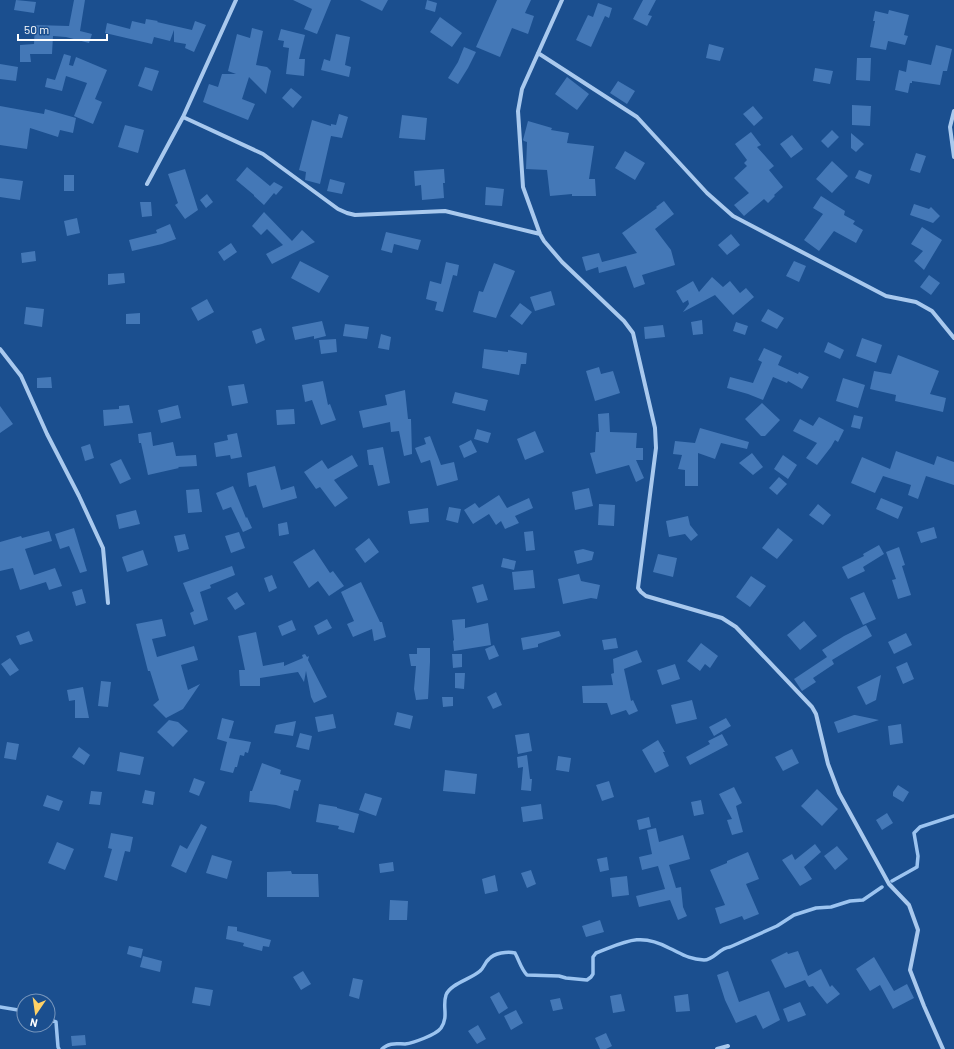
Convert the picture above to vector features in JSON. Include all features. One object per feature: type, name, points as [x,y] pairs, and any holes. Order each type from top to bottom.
[{"type":"street","points":[[147,184],[183,117],[236,0]]},
{"type":"street","points":[[562,0],[522,89],[518,111],[523,187],[540,234],[562,262],[624,321],[633,333],[656,437],[650,500],[638,588],[646,596],[722,618],[729,622],[736,627],[812,707],[816,714],[828,764],[839,793],[889,884],[909,905],[918,930],[910,970],[943,1049]]},
{"type":"street","points":[[538,53],[637,117],[707,193],[733,216],[886,296],[916,302],[932,311],[954,338]]},
{"type":"street","points":[[954,111],[950,127],[954,157]]},
{"type":"street","points":[[183,117],[259,151],[338,209],[347,213],[356,215],[446,211],[540,234]]},
{"type":"street","points":[[0,349],[21,376],[47,434],[79,496],[103,548],[108,603]]},
{"type":"street","points":[[717,1049],[728,1046]]},
{"type":"building","points":[[16,0],[36,2],[34,13],[14,10]]},
{"type":"building","points":[[74,0],[85,0],[80,31],[92,34],[89,43],[66,37],[53,36],[52,54],[30,54],[31,62],[20,62],[20,45],[34,44],[35,25],[69,26]]},
{"type":"building","points":[[293,0],[331,0],[317,34],[304,29],[312,9]]},
{"type":"building","points":[[360,0],[388,0],[382,11]]},
{"type":"building","points":[[427,0],[437,3],[435,12],[425,9]]},
{"type":"building","points":[[497,0],[531,0],[525,13],[534,16],[528,34],[512,28],[500,57],[476,47]]},
{"type":"building","points":[[643,0],[656,0],[648,15],[652,16],[647,26],[633,19]]},
{"type":"building","points":[[598,3],[612,8],[609,18],[605,16],[591,47],[576,40],[588,15],[593,17]]},
{"type":"building","points":[[889,10],[909,15],[904,35],[908,36],[905,45],[888,41],[886,50],[870,47],[875,21],[873,21],[875,11],[888,14]]},
{"type":"building","points":[[440,17],[462,33],[452,47],[430,32]]},
{"type":"building","points":[[146,19],[192,30],[195,21],[206,25],[194,52],[185,48],[186,44],[174,42],[174,30],[170,41],[154,37],[152,44],[105,33],[107,23],[130,29],[132,21],[145,24]]},
{"type":"building","points":[[252,28],[263,31],[256,65],[267,67],[271,71],[266,94],[249,77],[242,99],[255,104],[248,120],[203,102],[209,84],[218,87],[222,74],[236,74],[228,71],[237,34],[250,38]]},
{"type":"building","points":[[281,29],[305,35],[299,59],[305,59],[304,76],[286,74],[289,48],[283,47],[284,41],[278,40]]},
{"type":"building","points":[[336,34],[350,37],[345,65],[351,67],[349,77],[321,70],[324,59],[330,61]]},
{"type":"building","points":[[709,44],[724,48],[720,61],[706,58]]},
{"type":"building","points":[[936,45],[952,49],[947,71],[943,71],[940,85],[912,81],[912,83],[910,83],[908,93],[895,90],[899,70],[906,72],[908,60],[931,65]]},
{"type":"building","points":[[464,47],[476,52],[458,84],[448,78],[458,62]]},
{"type":"building","points":[[64,54],[71,56],[69,65],[73,66],[76,57],[107,70],[95,99],[102,102],[93,124],[74,116],[87,83],[66,76],[62,91],[45,87],[47,78],[55,80]]},
{"type":"building","points":[[857,58],[871,58],[870,81],[856,80]]},
{"type":"building","points":[[0,64],[18,67],[16,81],[0,79]]},
{"type":"building","points":[[145,67],[159,71],[152,91],[138,86]]},
{"type":"building","points":[[815,68],[833,71],[830,84],[813,81]]},
{"type":"building","points":[[567,77],[589,94],[577,110],[555,94]]},
{"type":"building","points":[[618,81],[635,91],[627,104],[610,93]]},
{"type":"building","points":[[291,88],[302,97],[293,108],[282,98]]},
{"type":"building","points":[[852,105],[871,106],[870,126],[852,125]]},
{"type":"building","points":[[0,106],[44,114],[45,109],[76,118],[73,133],[60,130],[58,137],[30,128],[27,149],[0,145]]},
{"type":"building","points":[[753,106],[763,118],[754,126],[743,114]]},
{"type":"building","points":[[339,114],[348,117],[342,138],[331,136],[320,184],[305,180],[306,172],[299,170],[312,120],[331,126],[331,124],[336,125]]},
{"type":"building","points":[[402,115],[427,118],[425,140],[399,138]]},
{"type":"building","points":[[528,121],[552,128],[551,130],[569,133],[567,143],[594,146],[589,179],[595,179],[596,196],[572,196],[572,194],[550,196],[547,170],[526,169],[527,142],[523,140]]},
{"type":"building","points":[[125,125],[144,130],[138,153],[118,147]]},
{"type":"building","points":[[832,130],[839,137],[828,148],[821,141]]},
{"type":"building","points":[[751,132],[761,145],[757,147],[774,166],[769,170],[783,187],[768,203],[764,199],[744,216],[734,205],[749,193],[734,178],[747,166],[744,163],[747,160],[735,144]]},
{"type":"building","points":[[851,133],[864,144],[856,152],[851,148]]},
{"type":"building","points":[[792,135],[803,149],[791,158],[780,144]]},
{"type":"building","points":[[625,151],[645,163],[635,180],[615,168]]},
{"type":"building","points":[[916,153],[926,156],[920,173],[910,170]]},
{"type":"building","points":[[832,161],[848,176],[832,193],[816,179]]},
{"type":"building","points":[[247,167],[270,186],[274,182],[283,187],[276,195],[274,193],[264,205],[236,180]]},
{"type":"building","points":[[185,169],[198,210],[185,219],[175,205],[178,203],[168,174]]},
{"type":"building","points":[[444,169],[444,198],[422,200],[421,185],[415,186],[414,171]]},
{"type":"building","points":[[859,170],[872,175],[869,184],[855,178]]},
{"type":"building","points":[[64,175],[74,175],[74,191],[64,191]]},
{"type":"building","points":[[0,178],[23,181],[20,200],[0,197]]},
{"type":"building","points":[[330,179],[345,183],[342,194],[327,191]]},
{"type":"building","points":[[486,187],[504,189],[502,206],[485,205]]},
{"type":"building","points":[[207,194],[213,202],[206,208],[200,200]]},
{"type":"building","points":[[821,196],[845,211],[844,215],[855,221],[853,224],[863,230],[856,243],[834,231],[819,251],[804,240],[823,214],[813,208]]},
{"type":"building","points":[[664,201],[674,214],[655,229],[671,250],[675,265],[642,275],[645,284],[634,288],[626,266],[599,273],[598,267],[586,271],[582,257],[599,253],[602,262],[637,253],[622,233],[657,208],[656,207]]},
{"type":"building","points":[[140,202],[151,202],[152,216],[142,217]]},
{"type":"building","points":[[914,204],[929,209],[931,207],[940,216],[933,223],[910,215]]},
{"type":"building","points":[[264,212],[292,241],[302,230],[315,242],[272,264],[266,254],[283,245],[267,229],[261,235],[252,226]]},
{"type":"building","points":[[77,218],[80,233],[67,236],[64,221]]},
{"type":"building","points":[[170,224],[176,239],[132,251],[129,240],[157,233],[156,230]]},
{"type":"building","points":[[922,227],[942,240],[924,270],[914,261],[923,251],[911,244]]},
{"type":"building","points":[[386,232],[421,240],[418,250],[394,244],[392,253],[381,250]]},
{"type":"building","points":[[731,234],[740,245],[727,255],[718,245]]},
{"type":"building","points":[[231,243],[237,252],[224,261],[218,252]]},
{"type":"building","points":[[35,251],[36,261],[22,263],[21,253]]},
{"type":"building","points":[[300,261],[329,276],[319,293],[291,278]]},
{"type":"building","points":[[794,261],[806,266],[799,282],[786,276]]},
{"type":"building","points":[[446,262],[459,265],[457,276],[453,275],[443,312],[435,310],[437,302],[426,299],[430,281],[441,284]]},
{"type":"building","points":[[494,263],[515,271],[496,318],[473,312],[479,291],[483,292]]},
{"type":"building","points":[[124,273],[125,283],[108,285],[108,274]]},
{"type":"building","points":[[929,275],[940,283],[931,295],[920,287]]},
{"type":"building","points":[[712,277],[723,287],[730,281],[740,293],[746,288],[754,297],[733,315],[715,295],[683,312],[689,304],[688,300],[683,303],[676,291],[693,281],[699,292]]},
{"type":"building","points":[[551,291],[555,305],[535,311],[530,297]]},
{"type":"building","points":[[207,299],[214,312],[198,321],[191,308]]},
{"type":"building","points":[[520,303],[532,312],[522,325],[510,316]]},
{"type":"building","points":[[26,307],[44,309],[42,327],[24,324]]},
{"type":"building","points":[[768,309],[784,318],[777,329],[761,321]]},
{"type":"building","points":[[140,313],[140,324],[126,324],[126,314]]},
{"type":"building","points":[[702,320],[703,334],[693,335],[691,322]]},
{"type":"building","points":[[322,321],[326,336],[314,339],[314,336],[295,340],[292,327]]},
{"type":"building","points":[[736,322],[748,326],[745,335],[733,331]]},
{"type":"building","points":[[345,324],[369,327],[367,339],[343,336]]},
{"type":"building","points":[[663,325],[665,337],[645,339],[644,327]]},
{"type":"building","points":[[261,328],[265,340],[256,344],[252,331]]},
{"type":"building","points":[[381,334],[391,337],[389,350],[378,348]]},
{"type":"building","points":[[862,338],[882,345],[876,363],[856,356]]},
{"type":"building","points":[[336,339],[337,352],[321,354],[319,340]]},
{"type":"building","points":[[828,342],[844,350],[840,359],[824,352]]},
{"type":"building","points":[[764,348],[782,356],[778,365],[809,377],[802,389],[788,381],[787,383],[773,377],[763,400],[727,388],[730,377],[753,383],[762,362],[758,360]]},
{"type":"building","points":[[484,349],[508,352],[508,350],[527,353],[526,364],[521,364],[519,375],[482,368]]},
{"type":"building","points":[[898,355],[939,371],[930,394],[946,398],[943,412],[895,401],[896,395],[870,389],[874,371],[891,374]]},
{"type":"building","points":[[599,367],[601,374],[613,371],[620,393],[595,401],[586,371]]},
{"type":"building","points":[[51,377],[52,388],[37,388],[37,378]]},
{"type":"building","points":[[843,378],[865,385],[858,408],[836,401]]},
{"type":"building","points":[[323,381],[328,405],[330,404],[336,420],[321,425],[312,400],[305,402],[302,385]]},
{"type":"building","points":[[244,384],[248,403],[232,406],[228,386]]},
{"type":"building","points":[[405,390],[408,419],[411,419],[412,454],[404,456],[399,431],[391,432],[390,422],[363,428],[359,411],[387,405],[385,395]]},
{"type":"building","points":[[455,392],[488,400],[485,411],[452,403]]},
{"type":"building","points":[[762,403],[780,420],[765,436],[761,436],[745,419]]},
{"type":"building","points":[[129,405],[133,423],[104,426],[103,410],[119,409],[119,406]]},
{"type":"building","points":[[178,405],[181,418],[161,423],[158,410]]},
{"type":"building","points":[[0,406],[13,424],[0,433]]},
{"type":"building","points":[[294,409],[295,424],[277,425],[276,410]]},
{"type":"building","points":[[609,413],[610,432],[637,433],[636,448],[643,448],[643,460],[636,460],[644,478],[636,482],[629,465],[596,474],[590,453],[595,452],[596,432],[599,432],[598,414]]},
{"type":"building","points":[[854,415],[863,417],[860,429],[851,427]]},
{"type":"building","points":[[819,417],[844,430],[838,442],[835,440],[817,465],[806,458],[817,443],[793,431],[800,419],[813,426]]},
{"type":"building","points":[[700,428],[749,442],[747,449],[721,443],[715,459],[698,453],[698,486],[685,486],[685,470],[678,469],[682,455],[673,454],[675,441],[695,443]]},
{"type":"building","points":[[477,429],[491,433],[488,443],[474,439]]},
{"type":"building","points":[[535,431],[544,452],[525,460],[517,439]]},
{"type":"building","points":[[151,432],[153,446],[173,442],[176,456],[196,455],[197,466],[178,467],[179,468],[148,475],[138,434]]},
{"type":"building","points":[[237,433],[242,457],[231,459],[230,455],[216,457],[214,443],[228,440],[227,435]]},
{"type":"building","points":[[430,436],[441,465],[454,462],[458,480],[437,486],[430,460],[421,463],[415,448],[426,444],[424,438]]},
{"type":"building","points":[[471,440],[477,452],[464,458],[459,446]]},
{"type":"building","points":[[90,444],[94,458],[85,461],[81,447]]},
{"type":"building","points":[[383,447],[390,483],[378,486],[373,465],[369,465],[367,450]]},
{"type":"building","points":[[896,451],[934,465],[937,456],[954,462],[954,485],[926,476],[918,499],[908,495],[911,485],[883,476],[875,493],[851,483],[862,457],[890,469]]},
{"type":"building","points":[[752,453],[763,467],[753,475],[739,463]]},
{"type":"building","points":[[352,455],[358,466],[334,480],[348,498],[335,507],[320,487],[316,489],[304,472],[322,460],[328,469]]},
{"type":"building","points":[[783,455],[797,465],[788,479],[774,469]]},
{"type":"building","points":[[121,459],[131,479],[120,484],[110,464]]},
{"type":"building","points":[[275,466],[281,490],[294,486],[297,498],[263,508],[256,485],[249,487],[247,473]]},
{"type":"building","points":[[779,477],[787,484],[777,495],[769,488]]},
{"type":"building","points":[[233,486],[246,518],[247,517],[252,528],[243,532],[231,507],[223,510],[216,493]]},
{"type":"building","points":[[589,488],[593,506],[575,510],[572,492]]},
{"type":"building","points":[[199,489],[202,512],[188,513],[186,490]]},
{"type":"building","points":[[499,495],[507,508],[529,498],[533,508],[515,516],[519,523],[505,529],[501,521],[496,525],[489,514],[473,524],[464,510],[475,503],[479,508]]},
{"type":"building","points":[[881,498],[903,507],[898,519],[876,509]]},
{"type":"building","points":[[599,504],[615,505],[614,526],[598,525]]},
{"type":"building","points":[[818,504],[831,515],[823,525],[809,515]]},
{"type":"building","points":[[449,507],[461,509],[458,523],[446,520]]},
{"type":"building","points":[[428,508],[429,522],[410,524],[408,511]]},
{"type":"building","points":[[136,510],[140,524],[119,529],[116,515]]},
{"type":"building","points":[[688,516],[690,525],[698,535],[691,541],[685,534],[669,537],[666,521]]},
{"type":"building","points":[[287,522],[289,534],[279,536],[278,524]]},
{"type":"building","points":[[934,527],[937,538],[921,543],[917,532]]},
{"type":"building","points":[[74,528],[87,571],[80,573],[69,546],[60,549],[55,534]]},
{"type":"building","points":[[778,528],[793,540],[777,559],[762,548]]},
{"type":"building","points":[[49,531],[52,541],[25,549],[34,575],[55,568],[62,586],[49,590],[46,582],[20,590],[13,568],[0,571],[0,542],[21,536],[22,538]]},
{"type":"building","points":[[533,531],[535,550],[526,551],[524,532]]},
{"type":"building","points":[[239,532],[245,548],[231,553],[225,536]]},
{"type":"building","points":[[185,534],[189,549],[178,552],[174,536]]},
{"type":"building","points":[[369,538],[379,552],[365,563],[355,549]]},
{"type":"building","points":[[879,545],[884,554],[863,567],[865,571],[848,579],[842,567],[864,556],[863,554]]},
{"type":"building","points":[[899,547],[905,565],[902,566],[911,595],[898,599],[892,580],[896,579],[886,552]]},
{"type":"building","points":[[314,549],[330,573],[333,571],[344,586],[329,596],[318,581],[309,588],[293,562]]},
{"type":"building","points":[[583,549],[594,552],[592,560],[577,564],[574,551]]},
{"type":"building","points":[[143,550],[148,565],[127,572],[122,557]]},
{"type":"building","points":[[658,554],[677,558],[673,577],[653,572]]},
{"type":"building","points":[[503,558],[516,561],[514,570],[501,567]]},
{"type":"building","points":[[232,566],[235,575],[210,585],[211,588],[200,592],[208,620],[194,625],[190,613],[194,611],[183,583]]},
{"type":"building","points":[[533,570],[535,588],[514,590],[512,572]]},
{"type":"building","points":[[579,574],[581,581],[600,585],[597,599],[591,598],[563,604],[558,579]]},
{"type":"building","points":[[272,575],[277,588],[269,592],[264,578]]},
{"type":"building","points":[[751,576],[766,586],[750,607],[736,597]]},
{"type":"building","points":[[361,582],[380,622],[382,622],[386,637],[374,641],[372,629],[353,637],[347,624],[354,621],[341,592]]},
{"type":"building","points":[[483,584],[488,600],[477,603],[472,587]]},
{"type":"building","points":[[82,589],[86,603],[76,606],[72,592]]},
{"type":"building","points":[[237,592],[245,604],[235,610],[227,598]]},
{"type":"building","points":[[864,592],[876,619],[863,625],[850,598]]},
{"type":"building","points":[[162,619],[166,636],[152,639],[157,657],[194,646],[198,660],[181,665],[188,690],[200,684],[183,709],[166,718],[153,705],[159,700],[150,671],[148,671],[136,624]]},
{"type":"building","points":[[327,619],[332,628],[318,635],[314,626]]},
{"type":"building","points":[[465,619],[465,628],[488,623],[491,645],[454,651],[452,620]]},
{"type":"building","points":[[292,620],[296,630],[282,636],[278,626]]},
{"type":"building","points":[[804,621],[817,636],[800,650],[787,635]]},
{"type":"building","points":[[866,625],[872,636],[832,660],[834,664],[813,678],[816,682],[802,691],[794,679],[827,657],[822,650],[844,636]]},
{"type":"building","points":[[29,631],[33,641],[20,645],[16,636]]},
{"type":"building","points":[[559,631],[561,636],[538,644],[538,647],[523,650],[521,638]]},
{"type":"building","points":[[256,632],[263,666],[284,662],[284,666],[303,658],[302,655],[305,654],[307,657],[309,656],[308,660],[327,697],[314,703],[311,697],[306,671],[304,682],[298,672],[260,678],[260,686],[240,686],[239,670],[245,670],[238,636]]},
{"type":"building","points":[[906,633],[912,645],[894,654],[888,642]]},
{"type":"building","points":[[616,638],[618,648],[604,650],[602,640]]},
{"type":"building","points":[[701,643],[718,656],[710,668],[705,664],[700,671],[687,661]]},
{"type":"building","points":[[494,645],[499,656],[489,660],[485,649]]},
{"type":"building","points":[[417,648],[430,648],[428,699],[416,700],[414,689],[416,666],[411,666],[409,654],[417,654]]},
{"type":"building","points":[[637,650],[642,662],[624,669],[631,701],[633,700],[638,711],[629,715],[626,710],[611,715],[607,703],[583,703],[582,686],[613,685],[611,674],[614,673],[613,659]]},
{"type":"building","points":[[452,654],[462,654],[462,667],[453,668]]},
{"type":"building","points":[[10,658],[19,670],[10,676],[1,664]]},
{"type":"building","points":[[907,662],[914,679],[903,684],[896,667]]},
{"type":"building","points":[[675,664],[680,679],[662,685],[657,670]]},
{"type":"building","points":[[455,673],[465,673],[464,689],[455,688]]},
{"type":"building","points":[[881,675],[876,700],[866,705],[857,687]]},
{"type":"building","points":[[101,681],[111,682],[108,707],[98,706]]},
{"type":"building","points":[[83,687],[89,718],[75,718],[75,700],[69,701],[67,690]]},
{"type":"building","points":[[496,692],[502,705],[493,709],[487,697]]},
{"type":"building","points":[[442,697],[453,697],[453,706],[443,707]]},
{"type":"building","points":[[692,700],[697,719],[676,724],[671,705]]},
{"type":"building","points":[[397,712],[413,716],[410,729],[394,725]]},
{"type":"building","points":[[333,714],[336,728],[318,732],[315,717]]},
{"type":"building","points":[[854,715],[879,720],[838,733],[834,722]]},
{"type":"building","points":[[222,718],[234,721],[229,738],[251,742],[248,753],[245,752],[244,756],[240,755],[237,767],[235,767],[233,773],[220,770],[227,742],[217,739]]},
{"type":"building","points":[[726,718],[731,726],[714,736],[709,727]]},
{"type":"building","points":[[169,720],[178,722],[188,731],[173,747],[157,732]]},
{"type":"building","points":[[296,721],[293,736],[274,733],[276,725]]},
{"type":"building","points":[[901,724],[903,743],[890,745],[888,726]]},
{"type":"building","points":[[300,733],[312,736],[309,750],[296,747]]},
{"type":"building","points":[[529,733],[532,751],[518,754],[515,735]]},
{"type":"building","points":[[722,734],[728,745],[690,765],[686,757],[710,744],[708,741]]},
{"type":"building","points":[[658,740],[665,752],[663,752],[669,766],[655,773],[642,750]]},
{"type":"building","points":[[7,742],[19,744],[16,760],[4,758]]},
{"type":"building","points":[[79,747],[90,755],[84,765],[72,757]]},
{"type":"building","points":[[792,749],[799,763],[783,771],[775,757]]},
{"type":"building","points":[[120,752],[144,757],[140,775],[117,771]]},
{"type":"building","points":[[527,755],[530,779],[532,779],[531,791],[521,790],[523,767],[518,768],[517,757]]},
{"type":"building","points":[[558,756],[571,758],[569,772],[556,770]]},
{"type":"building","points":[[262,763],[281,770],[280,774],[301,780],[298,791],[294,790],[290,809],[276,805],[249,802],[250,791],[252,791]]},
{"type":"building","points":[[445,770],[477,774],[475,794],[443,791]]},
{"type":"building","points":[[194,778],[205,782],[199,796],[189,792]]},
{"type":"building","points":[[609,781],[614,797],[602,801],[596,785]]},
{"type":"building","points":[[898,785],[909,792],[903,802],[893,796],[893,792]]},
{"type":"building","points":[[734,787],[742,803],[736,806],[743,832],[732,835],[727,820],[732,819],[719,794]]},
{"type":"building","points":[[817,789],[838,809],[822,826],[801,806]]},
{"type":"building","points":[[145,790],[155,792],[153,805],[142,803]]},
{"type":"building","points":[[91,791],[102,792],[100,805],[89,804]]},
{"type":"building","points":[[365,793],[382,798],[376,816],[359,810]]},
{"type":"building","points":[[47,795],[63,801],[59,811],[43,806]]},
{"type":"building","points":[[701,800],[704,814],[694,816],[691,802]]},
{"type":"building","points":[[319,804],[337,807],[359,814],[354,833],[338,829],[339,826],[316,822]]},
{"type":"building","points":[[541,804],[543,819],[523,822],[521,807]]},
{"type":"building","points":[[887,813],[893,823],[882,830],[876,820]]},
{"type":"building","points":[[649,817],[651,827],[639,830],[637,820]]},
{"type":"building","points":[[201,824],[207,827],[186,873],[171,866],[180,845],[187,849]]},
{"type":"building","points":[[656,828],[659,842],[683,835],[690,859],[669,865],[676,888],[681,887],[683,907],[687,916],[678,920],[670,900],[639,907],[636,896],[665,889],[658,866],[642,870],[639,857],[652,854],[647,830]]},
{"type":"building","points":[[111,833],[133,837],[130,852],[125,851],[117,881],[104,877],[112,849],[108,848]]},
{"type":"building","points":[[57,842],[74,849],[65,870],[48,863]]},
{"type":"building","points":[[815,844],[821,852],[804,867],[812,879],[800,886],[782,860],[792,854],[795,860]]},
{"type":"building","points":[[837,846],[848,859],[835,870],[824,856]]},
{"type":"building","points":[[748,852],[759,879],[746,884],[759,914],[744,920],[742,916],[720,924],[715,908],[725,905],[710,870]]},
{"type":"building","points":[[212,855],[232,861],[227,879],[206,873]]},
{"type":"building","points":[[607,857],[609,870],[600,872],[597,859]]},
{"type":"building","points":[[393,862],[394,871],[380,873],[379,864]]},
{"type":"building","points":[[531,870],[536,884],[527,888],[521,873]]},
{"type":"building","points":[[291,871],[292,874],[318,874],[319,897],[267,897],[267,872]]},
{"type":"building","points":[[495,875],[498,891],[485,894],[482,879]]},
{"type":"building","points":[[627,876],[629,895],[612,897],[610,878]]},
{"type":"building","points":[[390,900],[408,901],[407,920],[389,920]]},
{"type":"building","points":[[600,920],[604,932],[586,937],[582,926]]},
{"type":"building","points":[[228,926],[237,927],[237,931],[271,940],[269,947],[263,946],[262,951],[243,946],[244,943],[226,939]]},
{"type":"building","points":[[129,946],[143,949],[141,958],[127,954]]},
{"type":"building","points":[[798,951],[808,976],[821,969],[830,987],[832,985],[840,994],[827,1004],[813,986],[809,987],[805,980],[785,988],[771,960],[787,952],[788,954]]},
{"type":"building","points":[[143,956],[162,961],[160,972],[140,967]]},
{"type":"building","points":[[874,957],[894,991],[907,984],[914,998],[893,1009],[880,985],[870,991],[856,969]]},
{"type":"building","points":[[303,971],[311,984],[301,990],[293,977]]},
{"type":"building","points":[[728,971],[739,1002],[769,991],[780,1020],[763,1029],[756,1015],[736,1023],[725,1000],[717,975]]},
{"type":"building","points":[[353,978],[363,980],[359,999],[349,996]]},
{"type":"building","points":[[195,987],[213,990],[210,1006],[192,1003]]},
{"type":"building","points":[[499,992],[508,1008],[499,1014],[490,997]]},
{"type":"building","points":[[621,994],[625,1011],[613,1013],[610,996]]},
{"type":"building","points":[[688,994],[690,1011],[676,1012],[674,996]]},
{"type":"building","points":[[560,998],[563,1009],[553,1011],[550,1000]]},
{"type":"building","points":[[800,1002],[806,1015],[788,1022],[783,1009]]},
{"type":"building","points":[[516,1010],[523,1023],[511,1030],[504,1016]]},
{"type":"building","points":[[478,1025],[486,1039],[477,1044],[468,1031]]},
{"type":"building","points":[[606,1033],[612,1046],[606,1049],[600,1049],[595,1038]]},
{"type":"building","points":[[85,1035],[86,1045],[72,1046],[71,1036]]},
{"type":"waterway","points":[[892,881],[917,867],[918,856],[914,833],[920,827],[954,816]]},
{"type":"waterway","points":[[382,1049],[390,1044],[405,1044],[419,1040],[438,1031],[445,1019],[445,999],[448,991],[480,971],[491,957],[498,954],[505,952],[515,953],[527,975],[559,976],[587,980],[593,974],[593,957],[596,953],[632,940],[649,940],[689,957],[704,960],[711,958],[723,949],[777,926],[794,915],[816,908],[831,907],[850,901],[863,900],[882,887]]},
{"type":"waterway","points":[[0,1007],[16,1010]]},
{"type":"waterway","points":[[56,1022],[59,1049]]}]
